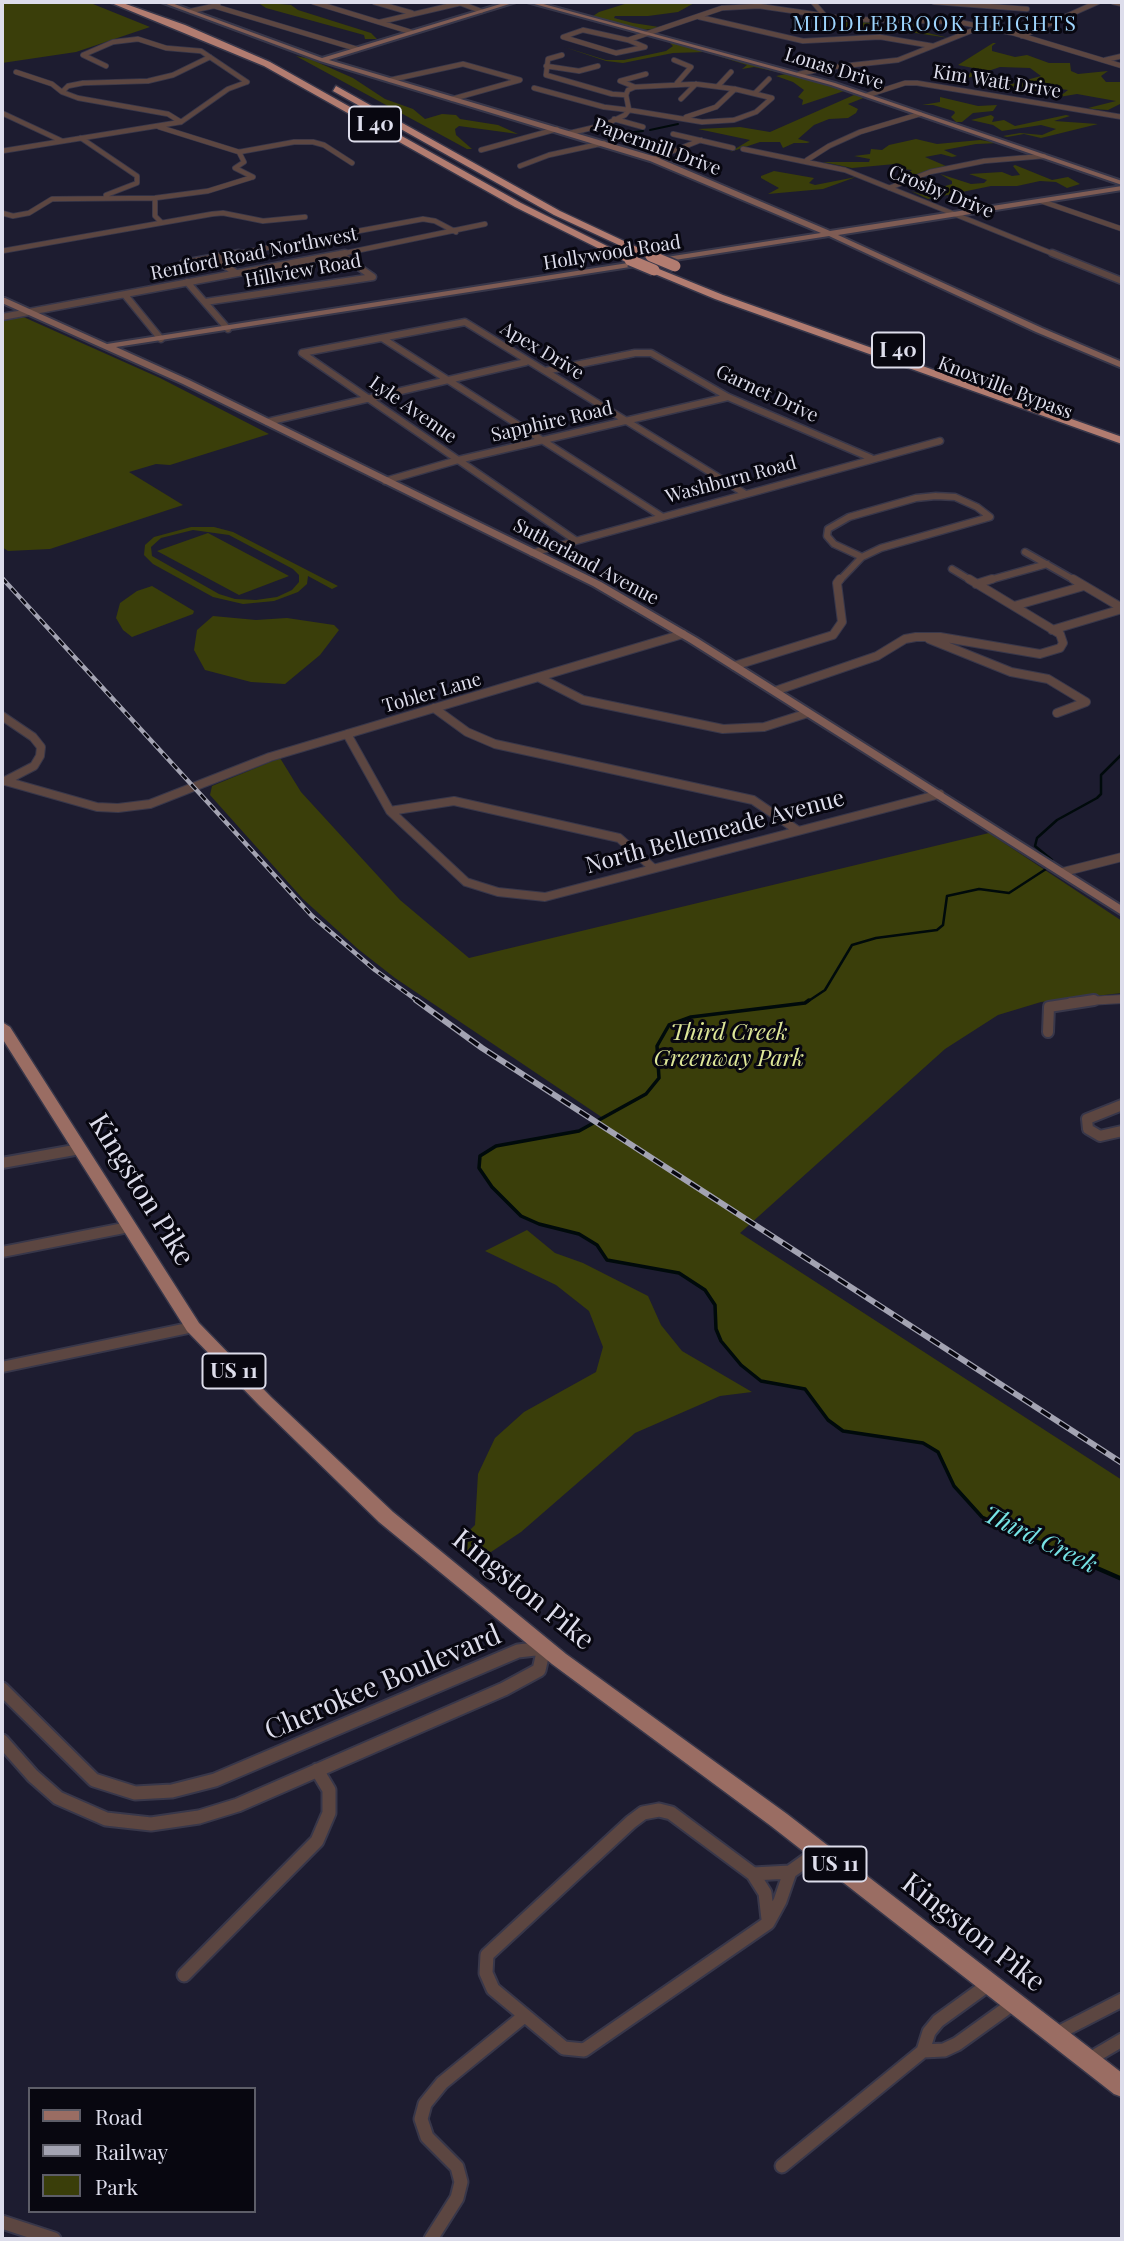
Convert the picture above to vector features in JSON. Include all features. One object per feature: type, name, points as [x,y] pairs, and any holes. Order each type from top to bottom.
[{"type":"highway","name":"I 40","points":[[113,2],[182,27],[267,64],[518,205],[630,260],[719,297],[1122,441]]},
{"type":"highway","points":[[138,2],[198,23],[295,67]]},
{"type":"highway","name":"I 40","points":[[329,85],[557,213],[651,256],[741,293],[1122,431]]},
{"type":"highway","name":"Knoxville Bypass","points":[[719,297],[1122,451]]},
{"type":"main road","name":"Kingston Pike","points":[[2,1027],[193,1327],[264,1401],[386,1517],[544,1648],[818,1852],[1122,2087]]},
{"type":"street","name":"Papermill Drive","points":[[164,2],[322,60],[653,159],[833,235],[1039,330],[1122,365]]},
{"type":"street","points":[[191,11],[229,2]]},
{"type":"street","points":[[313,2],[411,32]]},
{"type":"street","points":[[374,2],[416,14]]},
{"type":"street","points":[[380,23],[459,2],[481,11]]},
{"type":"street","points":[[322,60],[513,2]]},
{"type":"street","name":"Lonas Drive","points":[[530,2],[708,48],[869,95],[1122,186]]},
{"type":"street","points":[[813,2],[825,16]]},
{"type":"street","points":[[935,20],[933,2],[990,4],[1027,9]]},
{"type":"street","points":[[1021,36],[1098,2]]},
{"type":"street","points":[[1113,2],[1122,4]]},
{"type":"street","points":[[628,40],[645,47],[616,53],[563,37],[583,30],[628,40],[722,8],[747,5],[825,16],[935,20],[981,26],[1122,66]]},
{"type":"street","points":[[214,6],[356,49]]},
{"type":"street","points":[[698,17],[803,41],[890,38],[933,46]]},
{"type":"street","points":[[799,74],[833,67],[889,62],[981,26]]},
{"type":"street","points":[[2,151],[181,122],[228,89],[247,82],[192,48],[166,48],[135,39],[113,42],[83,55],[106,66]]},
{"type":"street","points":[[562,55],[548,59],[545,73],[549,77],[612,94],[626,95]]},
{"type":"street","points":[[1104,61],[1122,56]]},
{"type":"street","points":[[62,92],[68,86],[83,83],[148,81],[173,75],[211,58]]},
{"type":"street","points":[[674,60],[691,67],[677,83]]},
{"type":"street","points":[[390,80],[463,64],[520,80],[452,99]]},
{"type":"street","points":[[547,65],[579,71],[598,66]]},
{"type":"street","points":[[16,72],[52,84],[62,92],[78,98],[168,114],[181,122]]},
{"type":"street","points":[[718,86],[731,72]]},
{"type":"street","points":[[635,87],[620,81],[646,74]]},
{"type":"street","points":[[755,93],[769,79]]},
{"type":"street","points":[[613,119],[629,107],[683,119],[721,122],[745,116],[764,107],[772,98],[718,86],[677,83],[628,90],[626,95],[629,107]]},
{"type":"street","name":"Kim Watt Drive","points":[[869,95],[905,83],[917,83],[1122,117]]},
{"type":"street","points":[[681,99],[696,84]]},
{"type":"street","points":[[534,88],[622,110]]},
{"type":"street","points":[[683,119],[716,107],[735,89]]},
{"type":"street","points":[[573,133],[613,119],[629,107]]},
{"type":"street","points":[[2,113],[62,141]]},
{"type":"street","points":[[807,160],[860,132],[920,114]]},
{"type":"street","points":[[613,119],[643,127]]},
{"type":"street","points":[[159,127],[239,152],[294,142],[313,142],[324,145],[352,163]]},
{"type":"street","points":[[481,150],[557,130]]},
{"type":"street","points":[[673,134],[733,148]]},
{"type":"street","points":[[81,138],[137,176],[137,183],[124,190],[89,199]]},
{"type":"street","points":[[653,159],[701,140]]},
{"type":"street","points":[[520,166],[549,155],[604,143]]},
{"type":"street","name":"Crosby Drive","points":[[743,149],[807,160],[845,170],[1122,280]]},
{"type":"street","points":[[2,213],[13,216],[29,213],[52,199],[155,198],[208,191],[253,177],[234,169],[244,162],[239,152]]},
{"type":"street","points":[[889,188],[944,169],[984,161],[1044,156]]},
{"type":"street","name":"Hollywood Road","points":[[107,346],[833,235],[1122,186]]},
{"type":"street","points":[[155,198],[155,216],[161,222]]},
{"type":"street","points":[[1041,201],[1122,229]]},
{"type":"street","points":[[2,251],[212,214],[223,213],[263,222],[305,217]]},
{"type":"street","points":[[183,263],[423,219],[435,221],[456,232]]},
{"type":"street","name":"Renford Road Northwest","points":[[2,317],[456,232],[485,223]]},
{"type":"street","name":"Hillview Road","points":[[205,302],[373,277],[340,254]]},
{"type":"street","points":[[214,258],[236,273]]},
{"type":"street","points":[[187,282],[228,328]]},
{"type":"street","points":[[125,295],[161,339]]},
{"type":"street","name":"Sutherland Avenue","points":[[2,300],[107,346],[267,422],[597,584],[775,691],[1122,911]]},
{"type":"street","name":"Apex Drive","points":[[302,353],[466,322],[526,362],[744,493]]},
{"type":"street","points":[[382,338],[661,516]]},
{"type":"street","name":"Lyle Avenue","points":[[302,353],[575,540]]},
{"type":"street","name":"Garnet Drive","points":[[545,371],[635,353],[651,353],[728,397],[872,459]]},
{"type":"street","points":[[267,422],[526,362]]},
{"type":"street","name":"Sapphire Road","points":[[385,481],[458,460],[728,397]]},
{"type":"street","name":"Washburn Road","points":[[532,553],[940,441]]},
{"type":"street","points":[[736,668],[833,635],[842,622],[837,583],[862,557],[881,548],[990,517],[978,507],[956,497],[936,496],[916,498],[849,517],[828,529],[827,536],[834,544],[862,557]]},
{"type":"street","points":[[1025,552],[1122,609]]},
{"type":"street","points":[[976,584],[1047,564]]},
{"type":"street","points":[[775,691],[877,656],[905,639],[940,637],[1041,654],[1060,648],[1063,643],[1060,634],[952,569]]},
{"type":"street","points":[[1014,606],[1084,586]]},
{"type":"street","points":[[1052,630],[1122,609]]},
{"type":"street","name":"Tobler Lane","points":[[3,782],[97,807],[118,808],[150,804],[270,757],[683,634]]},
{"type":"street","points":[[925,637],[1011,672],[1048,679],[1086,702],[1057,713]]},
{"type":"street","points":[[540,678],[583,701],[723,729],[764,727],[808,713]]},
{"type":"street","points":[[434,708],[467,732],[495,744],[753,800],[797,830]]},
{"type":"street","points":[[2,716],[33,737],[41,747],[40,756],[34,766],[3,782]]},
{"type":"street","name":"North Bellemeade Avenue","points":[[347,734],[390,811],[466,882],[498,892],[545,897],[940,794]]},
{"type":"street","points":[[390,811],[454,801],[619,838],[653,868]]},
{"type":"street","points":[[1063,872],[1122,857]]},
{"type":"street","points":[[1048,1032],[1049,1007],[1075,1001],[1121,1001]]},
{"type":"street","points":[[1122,1105],[1087,1119],[1088,1129],[1100,1136],[1122,1131]]},
{"type":"street","points":[[2,1163],[80,1149]]},
{"type":"street","points":[[2,1252],[129,1227]]},
{"type":"street","points":[[2,1367],[193,1327]]},
{"type":"street","points":[[2,1741],[33,1776],[58,1798],[106,1819],[151,1824],[199,1817],[221,1811],[504,1689],[540,1670],[544,1648]]},
{"type":"street","name":"Cherokee Boulevard","points":[[2,1689],[94,1780],[135,1793],[172,1791],[215,1780],[517,1651],[544,1648]]},
{"type":"street","points":[[184,1975],[317,1841],[329,1813],[329,1790],[317,1770]]},
{"type":"street","points":[[768,1923],[765,1893],[753,1874],[671,1813],[659,1810],[643,1813],[487,1955],[486,1973],[493,1989],[523,2017],[564,2049],[584,2050],[768,1923],[790,1872],[818,1852]]},
{"type":"street","points":[[753,1874],[790,1872]]},
{"type":"street","points":[[782,2166],[923,2051],[929,2032],[938,2021],[989,1983]]},
{"type":"street","points":[[1055,2034],[1122,2000]]},
{"type":"street","points":[[923,2051],[944,2050],[957,2044],[1014,2003]]},
{"type":"street","points":[[431,2239],[457,2198],[461,2182],[457,2167],[427,2137],[421,2119],[425,2104],[442,2083],[523,2017]]},
{"type":"street","points":[[1088,2060],[1122,2040]]},
{"type":"street","points":[[2,2222],[54,2239]]},
{"type":"green space","points":[[2,2],[88,2],[150,27],[76,52],[2,63]]},
{"type":"green space","points":[[257,2],[291,5],[298,10],[371,33],[377,39],[365,39],[364,35],[266,8]]},
{"type":"green space","points":[[631,2],[696,2],[678,12],[614,18],[659,27],[654,29],[639,30],[590,18],[599,12]]},
{"type":"green space","points":[[860,21],[903,28],[906,27],[906,22],[917,25],[911,29],[949,38],[896,30],[843,30],[838,29],[836,23]]},
{"type":"green space","points":[[670,43],[681,43],[847,90],[802,105],[803,100],[798,97],[804,90],[793,82],[776,76],[786,74],[754,67],[742,69],[747,65],[705,52],[673,53],[623,63],[606,61],[564,47],[606,60],[624,60],[666,51],[673,46]]},
{"type":"green space","points":[[996,43],[992,46],[992,51],[1015,57],[1027,55],[1049,63],[1070,63],[1071,71],[1078,74],[1108,71],[1101,76],[1106,82],[1122,82],[1122,103],[1108,110],[1093,109],[1088,108],[1116,101],[1077,94],[1059,97],[1068,90],[1053,88],[1036,91],[1017,86],[990,90],[1041,76],[1030,68],[1000,67],[956,82],[940,82],[969,75],[973,68],[958,65]]},
{"type":"green space","points":[[296,56],[310,59],[353,78],[385,99],[413,109],[425,119],[442,114],[456,115],[460,119],[498,125],[518,134],[459,126],[455,129],[456,135],[472,149],[467,149]]},
{"type":"green space","points":[[854,95],[866,97],[848,104],[858,109],[856,113],[848,118],[829,119],[814,125],[798,139],[810,142],[807,143],[794,143],[783,148],[780,142],[760,142],[730,152],[750,140],[698,129],[740,127],[770,132]]},
{"type":"green space","points":[[940,97],[978,106],[997,105],[993,111],[973,113],[962,122],[956,122],[951,117],[954,111],[922,105],[940,102]]},
{"type":"green space","points":[[991,115],[994,117],[992,122],[1004,120],[1015,126],[1066,115],[1070,116],[1054,121],[1098,124],[1041,138],[1024,134],[1007,137],[1003,136],[1020,133],[1042,135],[1056,129],[1041,125],[1002,131],[993,125],[971,120]]},
{"type":"green space","points":[[916,139],[937,144],[980,140],[999,143],[944,150],[957,156],[952,157],[941,154],[925,157],[946,166],[910,177],[903,176],[912,170],[893,168],[898,166],[895,164],[852,168],[823,162],[869,162],[870,159],[854,156],[870,154],[871,149],[882,150],[889,145]]},
{"type":"green space","points":[[1013,166],[1052,180],[1068,177],[1080,184],[1067,188],[1056,182],[1040,181],[1017,186],[991,186],[928,199],[911,191],[927,196],[948,191],[945,186],[952,184],[952,181],[940,174],[971,184],[984,183],[987,180],[969,174],[1002,172],[1012,176],[1020,175]]},
{"type":"green space","points":[[774,171],[814,178],[809,183],[815,185],[856,177],[823,189],[768,194],[779,188],[761,176]]},
{"type":"green space","points":[[19,315],[160,378],[269,434],[170,465],[156,464],[129,472],[183,505],[50,549],[8,551],[2,547],[2,318]]},
{"type":"green space","points":[[191,527],[214,527],[233,532],[338,586],[332,589],[308,576],[307,584],[298,592],[274,601],[243,604],[213,597],[153,564],[144,555],[145,545],[154,537]],"holes":[[[193,530],[229,535],[293,569],[299,575],[299,582],[292,590],[277,597],[235,599],[219,594],[152,556],[151,547],[161,538]]]},
{"type":"green space","points":[[208,533],[289,576],[239,595],[157,551]]},
{"type":"green space","points":[[152,586],[194,611],[193,614],[132,637],[123,630],[116,618],[120,603],[137,591]]},
{"type":"green space","points":[[213,616],[256,620],[287,618],[334,625],[339,630],[320,655],[285,684],[251,682],[205,670],[194,650],[197,630]]},
{"type":"green space","name":"Third Creek Greenway Park","points":[[280,758],[301,792],[400,900],[469,958],[989,833],[1122,921],[1122,993],[1041,1002],[998,1015],[945,1049],[740,1233],[1122,1480],[1122,1579],[982,1517],[954,1486],[938,1452],[923,1443],[843,1431],[828,1420],[804,1389],[761,1381],[741,1365],[721,1341],[716,1329],[715,1306],[705,1290],[679,1273],[607,1260],[597,1245],[579,1234],[539,1224],[521,1216],[492,1187],[479,1168],[480,1156],[506,1144],[579,1131],[603,1118],[395,978],[358,949],[303,899],[210,795],[212,786]]},
{"type":"green space","points":[[527,1230],[555,1253],[583,1263],[648,1296],[661,1325],[682,1351],[752,1392],[720,1396],[635,1433],[521,1532],[476,1562],[455,1545],[475,1525],[478,1474],[495,1438],[524,1412],[596,1372],[603,1347],[589,1311],[556,1285],[485,1251]]},
{"type":"waterway","points":[[650,130],[678,124]]},
{"type":"waterway","points":[[611,135],[643,131]]},
{"type":"waterway","name":"Third Creek","points":[[1052,860],[1035,846],[1037,838],[1057,820],[1097,798],[1101,794],[1101,775],[1122,754]]},
{"type":"waterway","name":"Third Creek","points":[[807,1002],[825,990],[852,945],[876,938],[937,930],[943,925],[947,896],[979,889],[1009,893],[1046,869]]},
{"type":"waterway","name":"Third Creek","points":[[809,1000],[805,1003],[691,1017],[669,1025],[657,1046],[659,1078],[646,1094],[579,1131],[496,1146],[480,1156],[479,1168],[492,1187],[521,1216],[539,1224],[579,1234],[597,1245],[607,1260],[679,1273],[705,1290],[715,1305],[716,1329],[721,1341],[741,1365],[761,1381],[805,1389],[828,1420],[843,1431],[923,1443],[938,1452],[954,1486],[982,1517],[1041,1544]]},
{"type":"waterway","name":"Third Creek","points":[[1037,1542],[1122,1579]]},
{"type":"railway","points":[[2,578],[312,916],[375,970],[419,1002]]},
{"type":"railway","points":[[416,1000],[482,1048],[1122,1463]]},
{"type":"district","name":"MIDDLEBROOK HEIGHTS","points":[[935,24]]}]
